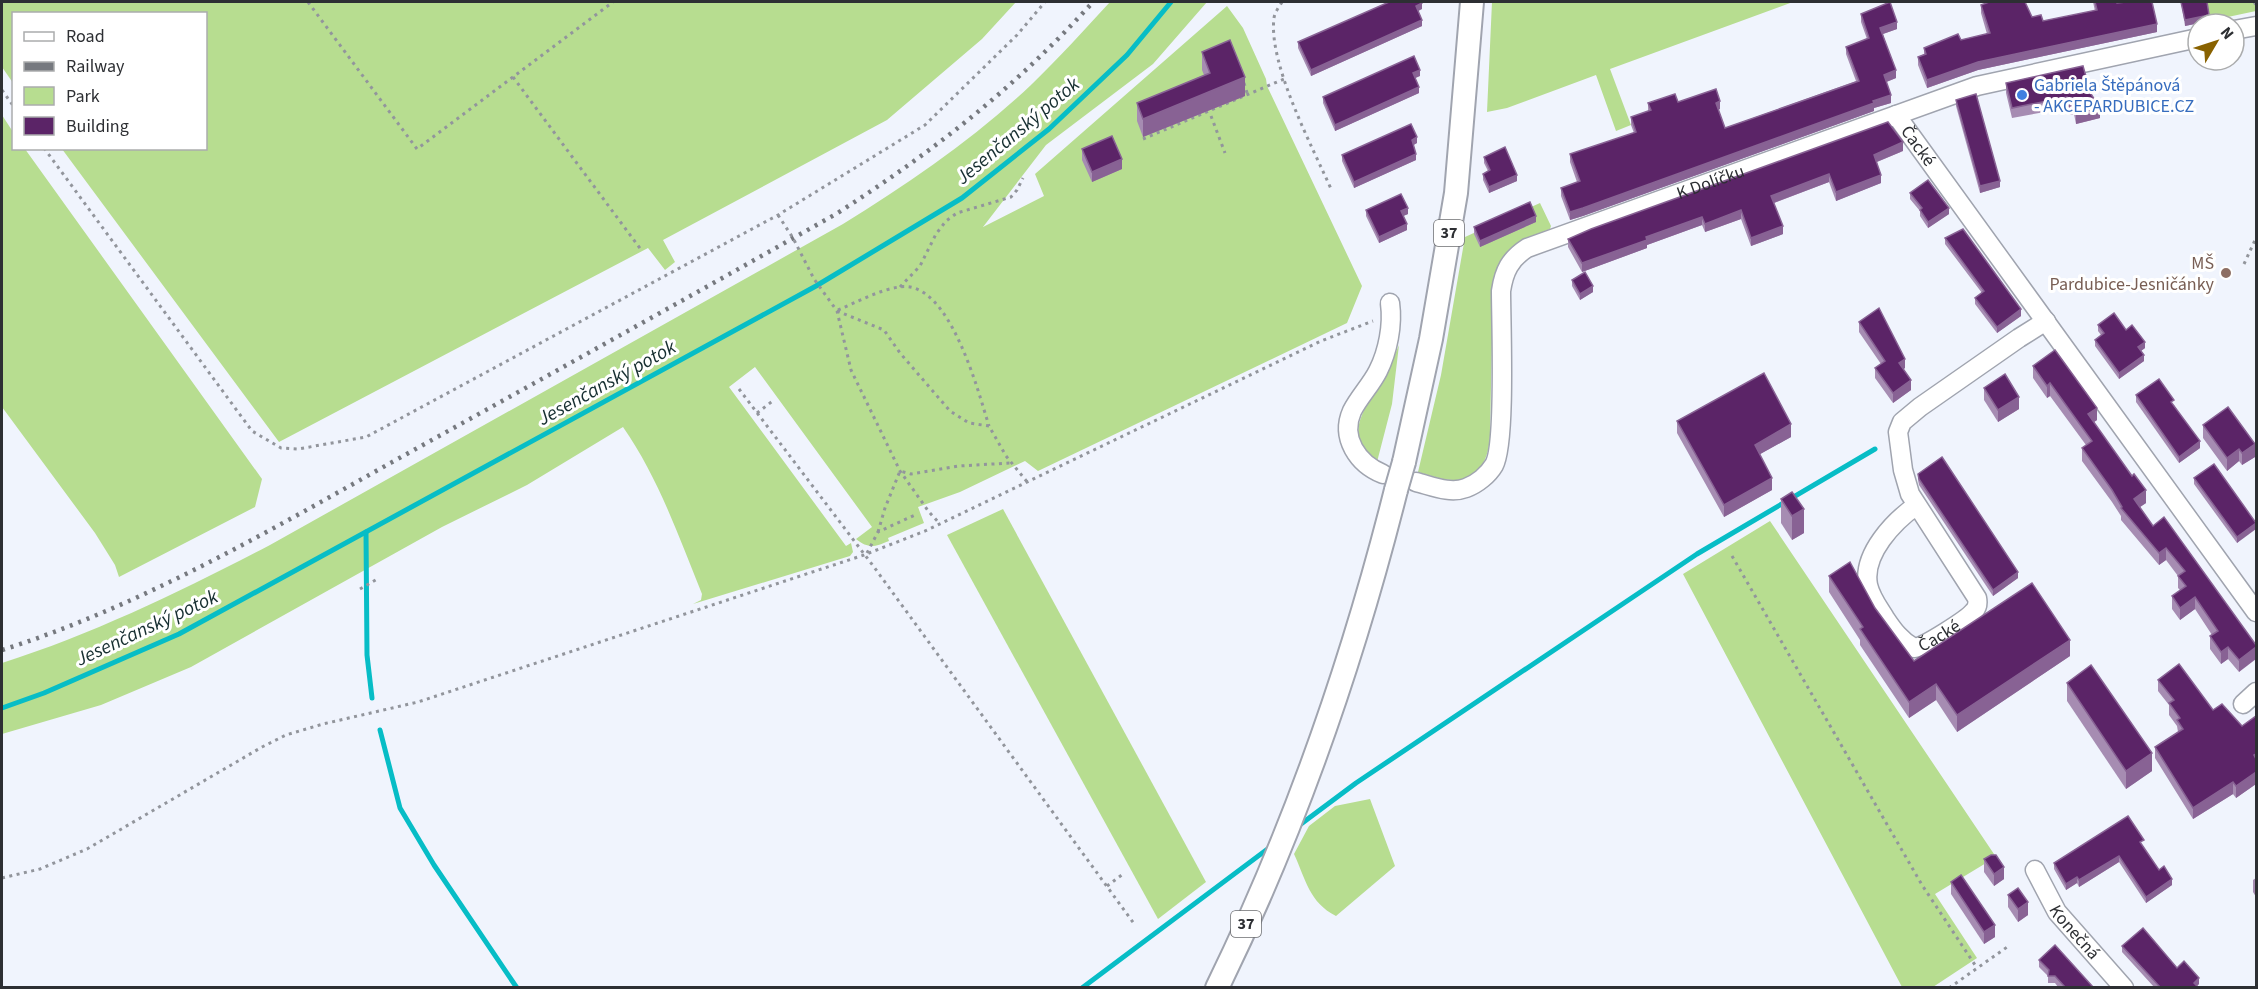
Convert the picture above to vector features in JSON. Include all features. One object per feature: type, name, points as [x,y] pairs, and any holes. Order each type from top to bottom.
[{"type":"main road","name":"37","points":[[1217,987],[1295,809],[1346,667],[1379,560],[1404,462],[1431,339],[1456,193],[1472,2]]},
{"type":"street","name":"K Dolíčku","points":[[1391,308],[1389,337],[1378,371],[1353,410],[1348,431],[1351,445],[1358,458],[1374,471],[1399,482],[1449,490],[1465,489],[1486,476],[1495,464],[1499,448],[1501,291],[1506,270],[1517,255],[1527,248],[1977,86],[2186,41]]},
{"type":"street","name":"Čacké","points":[[1896,115],[2256,612]]},
{"type":"street","name":"Čacké","points":[[1917,505],[1899,519],[1880,544],[1872,559],[1868,579],[1872,596],[1890,624],[1904,642],[1914,648],[1925,645],[1973,613],[1978,603],[1977,598],[1910,494],[1898,439],[1902,422],[2002,349],[2046,321]]},
{"type":"street","name":"Konečná","points":[[2035,870],[2057,912],[2124,987]]},
{"type":"path","points":[[309,2],[417,149],[613,2]]},
{"type":"path","points":[[45,150],[252,431],[281,448],[298,449],[366,437],[778,215],[925,125],[1017,35],[1045,2]]},
{"type":"path","points":[[1282,2],[1274,16],[1274,40],[1284,79],[1332,191]]},
{"type":"path","points":[[1241,76],[1248,96]]},
{"type":"path","points":[[513,77],[642,251]]},
{"type":"path","points":[[1143,139],[1284,79]]},
{"type":"path","points":[[2,90],[12,103]]},
{"type":"path","points":[[1211,116],[1225,153]]},
{"type":"path","points":[[837,311],[900,286],[920,266],[936,234],[946,221],[957,213],[1011,197],[1023,178]]},
{"type":"path","points":[[778,215],[814,279],[837,311],[851,370],[900,471],[940,524]]},
{"type":"path","points":[[2244,264],[2256,238]]},
{"type":"path","points":[[900,286],[914,288],[936,302],[950,321],[976,384],[989,426],[1012,463],[1028,483]]},
{"type":"path","points":[[2,878],[40,869],[87,849],[286,735],[418,702],[866,554],[940,524],[1391,308]]},
{"type":"path","points":[[837,311],[884,330],[900,353],[950,411],[969,423],[989,426]]},
{"type":"path","points":[[739,389],[866,554],[1135,925]]},
{"type":"path","points":[[757,413],[774,400]]},
{"type":"path","points":[[900,471],[911,474],[958,466],[1012,463]]},
{"type":"path","points":[[866,554],[878,532],[900,471]]},
{"type":"path","points":[[878,532],[917,514]]},
{"type":"path","points":[[1732,556],[1922,885],[1977,969]]},
{"type":"path","points":[[360,589],[379,578]]},
{"type":"path","points":[[1107,886],[1123,874]]},
{"type":"path","points":[[1949,987],[2010,945]]},
{"type":"green space","points":[[2,2],[1016,2],[982,39],[887,120],[663,240],[675,262],[665,270],[648,248],[279,442],[63,150],[207,150],[207,12],[12,12],[12,82],[2,67]]},
{"type":"green space","points":[[1110,2],[1207,2],[1153,64],[1046,145],[983,227],[1044,196],[1035,174],[1227,6],[1243,28],[1267,86],[1362,286],[1347,323],[1038,471],[1025,461],[960,492],[918,507],[924,523],[888,538],[889,541],[872,546],[856,539],[872,527],[755,367],[729,387],[846,546],[851,543],[853,552],[850,556],[693,604],[701,600],[702,594],[657,487],[636,446],[623,427],[527,485],[442,527],[191,667],[101,705],[2,734],[2,663],[139,610],[270,545],[843,224],[892,193],[987,124],[1041,75]]},
{"type":"green space","points":[[1492,2],[1793,2],[1610,69],[1631,125],[1616,131],[1596,75],[1507,108],[1487,112]]},
{"type":"green space","points":[[2205,2],[2256,2],[2256,11],[2246,13],[2207,12]]},
{"type":"green space","points":[[2,115],[12,130],[12,150],[26,150],[262,479],[255,507],[119,577],[115,565],[95,533],[2,407]]},
{"type":"green space","points":[[1540,203],[1551,226],[1550,229],[1529,238],[1512,249],[1496,275],[1493,287],[1490,436],[1488,452],[1482,466],[1471,476],[1456,480],[1446,480],[1418,472],[1441,375],[1465,237]]},
{"type":"green space","points":[[1399,345],[1392,404],[1377,462],[1365,452],[1359,440],[1358,429],[1361,417],[1388,372]]},
{"type":"green space","points":[[1003,509],[1206,882],[1158,919],[947,535]]},
{"type":"green space","points":[[1770,521],[1996,857],[1935,894],[1977,958],[1933,987],[1902,987],[1683,574]]},
{"type":"green space","points":[[1370,799],[1395,866],[1336,916],[1314,897],[1294,854],[1309,826],[1335,806]]},
{"type":"building","points":[[1389,2],[1422,2],[1416,6],[1422,20],[1311,70],[1298,42]]},
{"type":"building","points":[[1890,2],[1897,22],[1880,28],[1896,70],[1884,75],[1891,95],[1570,212],[1561,188],[1580,181],[1570,154],[1636,132],[1631,117],[1651,110],[1648,103],[1675,94],[1678,102],[1716,89],[1720,101],[1716,103],[1725,128],[1859,81],[1846,47],[1869,38],[1861,14]]},
{"type":"building","points":[[1989,2],[2025,2],[2032,17],[2041,15],[2043,21],[2097,10],[2095,2],[2152,2],[2157,24],[1978,62],[1927,80],[1918,57],[1926,54],[1924,48],[1958,34],[1961,40],[1990,33],[1981,5]]},
{"type":"building","points":[[2181,2],[2207,2],[2209,12],[2186,12],[2185,20]]},
{"type":"building","points":[[1230,40],[1245,77],[1143,119],[1137,103],[1210,73],[1202,52]]},
{"type":"building","points":[[1414,56],[1420,70],[1413,73],[1419,87],[1335,125],[1323,97]]},
{"type":"building","points":[[2083,66],[2091,94],[2100,108],[2076,113],[2074,103],[2069,104],[2067,97],[2012,108],[2006,83]]},
{"type":"building","points":[[1976,94],[2000,181],[1980,186],[1956,100]]},
{"type":"building","points":[[1888,122],[1903,142],[1874,155],[1881,175],[1836,192],[1829,174],[1771,196],[1783,226],[1751,238],[1741,210],[1705,224],[1702,217],[1582,263],[1568,239],[1591,229]]},
{"type":"building","points":[[1411,124],[1417,137],[1412,140],[1416,154],[1354,182],[1342,155]]},
{"type":"building","points":[[1112,136],[1122,159],[1092,172],[1082,149]]},
{"type":"building","points":[[1505,147],[1517,175],[1489,187],[1483,174],[1490,170],[1484,157]]},
{"type":"building","points":[[1928,180],[1949,208],[1928,222],[1920,210],[1922,208],[1910,193]]},
{"type":"building","points":[[1401,194],[1408,208],[1401,211],[1407,224],[1379,237],[1366,210]]},
{"type":"building","points":[[1530,202],[1536,216],[1480,241],[1474,227]]},
{"type":"building","points":[[1963,229],[2021,309],[1997,327],[1975,298],[1984,291],[1945,238]]},
{"type":"building","points":[[1585,272],[1593,286],[1580,294],[1572,280]]},
{"type":"building","points":[[1879,308],[1905,359],[1899,363],[1911,380],[1893,393],[1875,368],[1885,361],[1859,322]]},
{"type":"building","points":[[2114,313],[2126,330],[2132,325],[2145,342],[2138,347],[2144,355],[2119,373],[2095,340],[2104,333],[2098,325]]},
{"type":"building","points":[[2055,350],[2097,408],[2088,414],[2132,476],[2134,474],[2146,490],[2134,499],[2153,526],[2164,517],[2256,645],[2239,660],[2228,647],[2221,652],[2210,636],[2218,631],[2195,597],[2180,608],[2172,596],[2186,586],[2178,576],[2185,571],[2166,548],[2159,553],[2121,508],[2112,490],[2082,448],[2092,441],[2050,383],[2047,386],[2033,366]]},
{"type":"building","points":[[1764,373],[1791,424],[1755,445],[1772,478],[1724,505],[1677,421]]},
{"type":"building","points":[[2005,374],[2019,397],[1998,410],[1984,388]]},
{"type":"building","points":[[2159,379],[2174,400],[2171,402],[2200,441],[2179,457],[2136,395]]},
{"type":"building","points":[[2228,407],[2255,444],[2242,453],[2239,449],[2227,458],[2203,425]]},
{"type":"building","points":[[1942,457],[2018,572],[1993,590],[1919,479],[1918,474]]},
{"type":"building","points":[[2214,464],[2256,523],[2237,537],[2194,478]]},
{"type":"building","points":[[1792,492],[1804,509],[1792,516],[1781,499]]},
{"type":"building","points":[[1850,562],[1875,608],[1914,661],[2032,583],[2070,640],[1957,715],[1936,684],[1909,702],[1860,629],[1863,627],[1829,576]]},
{"type":"building","points":[[2179,664],[2213,710],[2222,704],[2242,726],[2256,716],[2256,754],[2254,755],[2256,772],[2236,786],[2233,782],[2193,808],[2155,747],[2183,729],[2177,720],[2180,718],[2169,703],[2174,700],[2158,680]]},
{"type":"building","points":[[2091,665],[2152,753],[2126,771],[2067,683]]},
{"type":"building","points":[[2128,816],[2144,840],[2140,842],[2159,870],[2164,866],[2172,879],[2146,897],[2119,856],[2079,880],[2077,877],[2066,884],[2054,863]]},
{"type":"building","points":[[1996,855],[2004,867],[1994,874],[1984,859]]},
{"type":"building","points":[[1961,875],[1995,925],[1984,932],[1951,882]]},
{"type":"building","points":[[2018,888],[2028,902],[2018,909],[2008,895]]},
{"type":"building","points":[[2143,928],[2177,968],[2184,961],[2199,978],[2194,983],[2198,987],[2160,987],[2122,946]]},
{"type":"building","points":[[2055,945],[2093,987],[2065,987],[2055,976],[2048,976],[2049,970],[2039,960]]},
{"type":"waterway","name":"Jesenčanský potok","points":[[2,708],[44,693],[179,634],[816,286],[962,198],[1049,129],[1127,55],[1171,2]]},
{"type":"waterway","points":[[1297,827],[1356,783],[1697,554],[1875,449]]},
{"type":"waterway","points":[[366,532],[367,655],[372,698]]},
{"type":"waterway","points":[[380,730],[400,808],[434,865],[517,988]]},
{"type":"waterway","points":[[1082,988],[1273,845]]},
{"type":"railway","points":[[2,650],[104,612],[202,566],[836,214],[907,166],[972,117],[1034,63],[1093,2]]},
{"type":"place","name":"Gabriela Štěpánová - AKCEPARDUBICE.CZ","points":[[2022,95]]},
{"type":"place","name":"MŠ Pardubice-Jesničánky","points":[[2226,273]]}]
